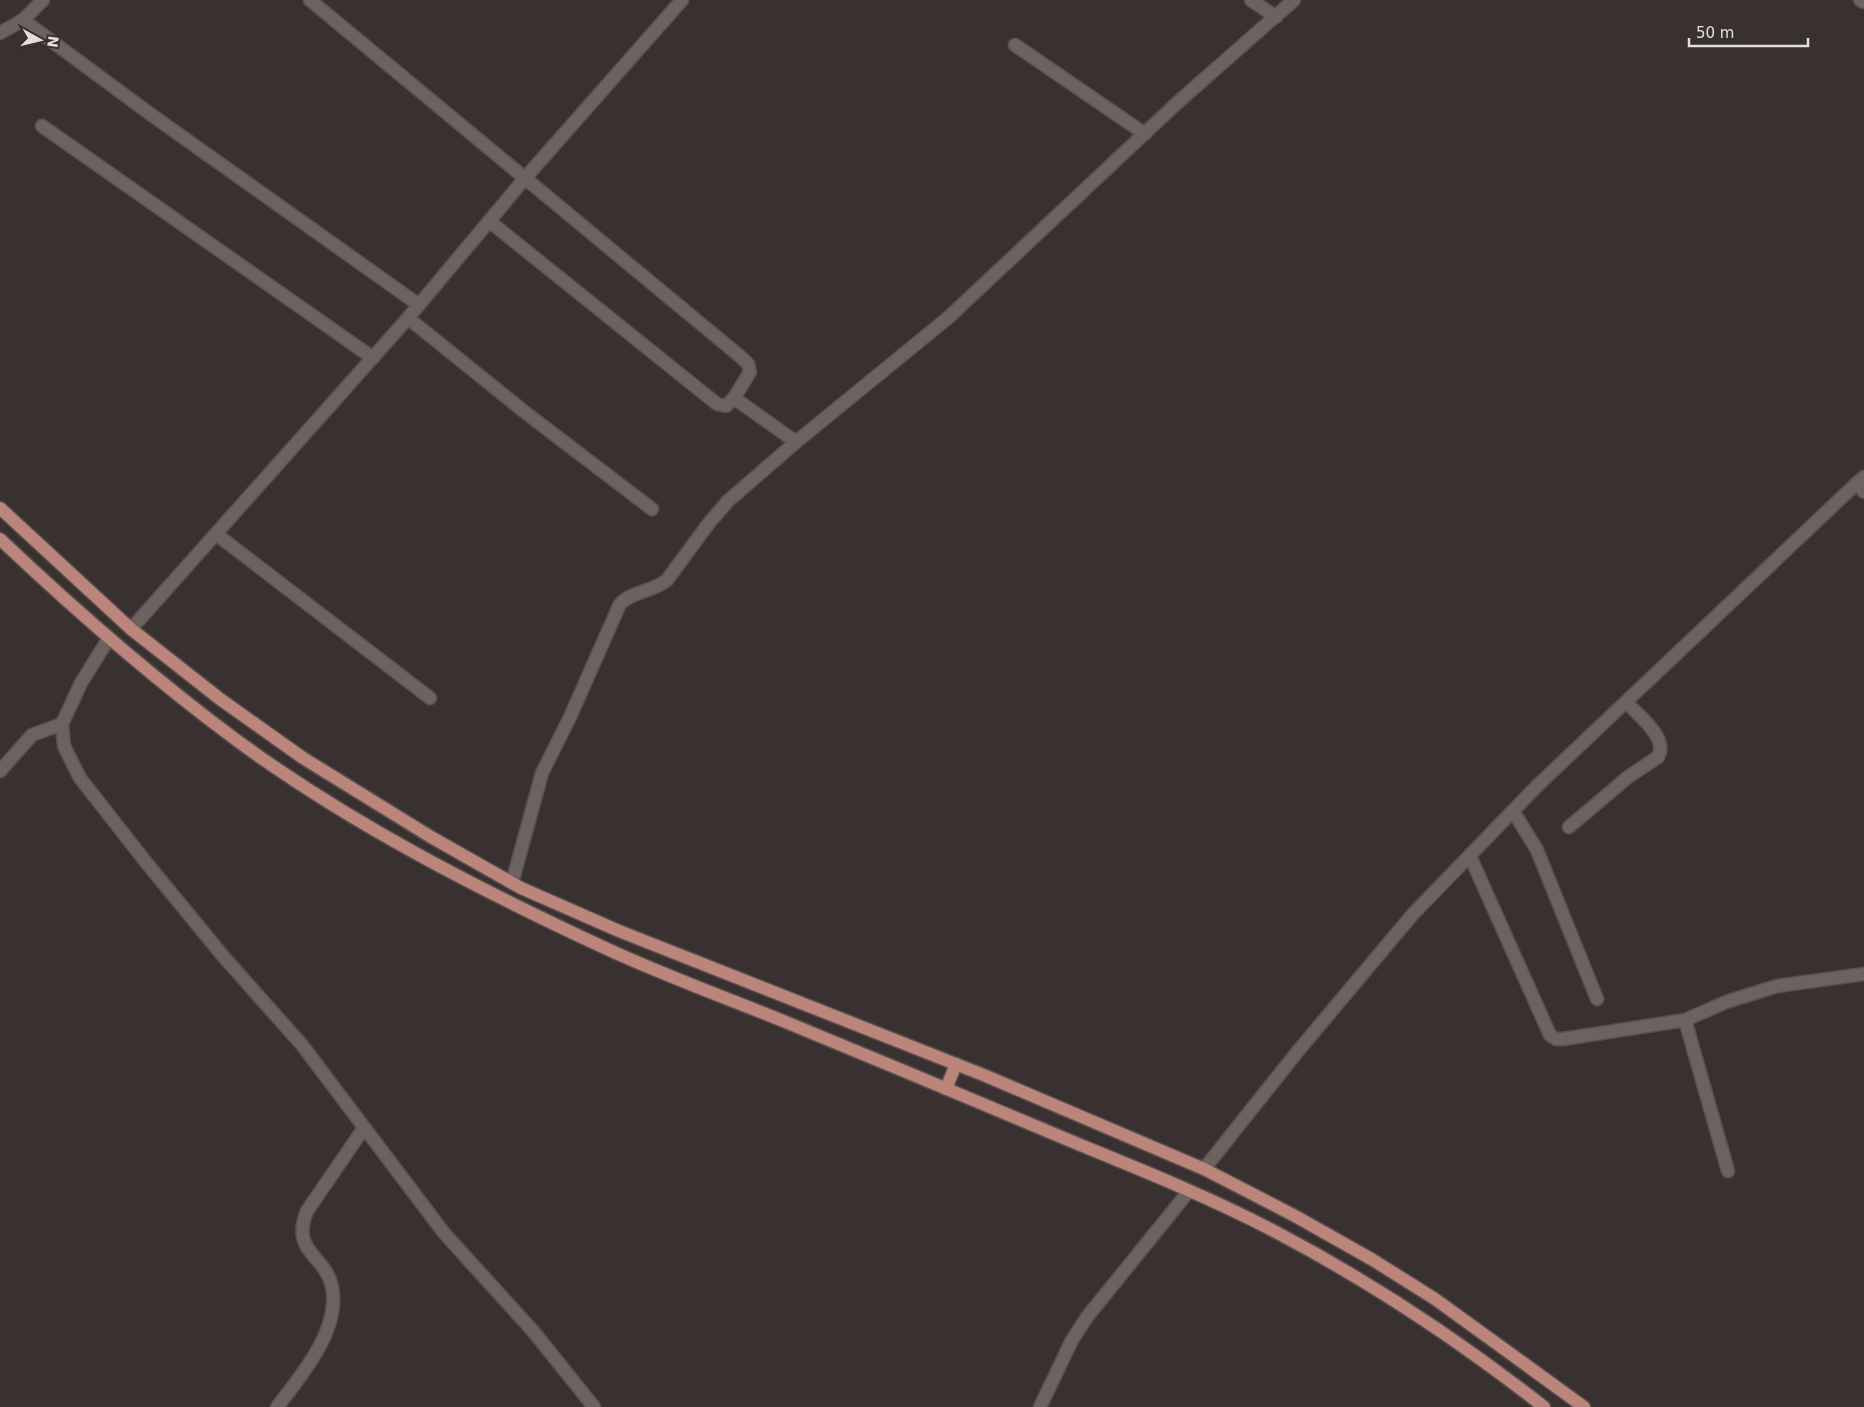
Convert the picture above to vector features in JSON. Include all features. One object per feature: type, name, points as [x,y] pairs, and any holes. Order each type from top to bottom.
[{"type":"main road","points":[[0,508],[131,629],[220,699],[302,758],[356,793],[512,883],[619,930],[956,1064],[1204,1169],[1295,1216],[1373,1260],[1435,1299],[1584,1407]]},
{"type":"main road","points":[[0,539],[108,638],[239,742],[345,812],[419,856],[513,905],[611,951],[946,1088],[1189,1191],[1272,1230],[1347,1272],[1492,1366],[1544,1407]]},
{"type":"main road","points":[[946,1088],[956,1064]]},
{"type":"street","points":[[0,32],[23,20],[43,0]]},
{"type":"street","points":[[310,0],[526,177],[748,364],[750,372],[734,398],[726,406],[717,404],[489,221]]},
{"type":"street","points":[[131,629],[373,358],[526,177],[682,0]]},
{"type":"street","points":[[1251,0],[1276,17]]},
{"type":"street","points":[[512,883],[542,773],[570,718],[620,604],[628,597],[657,587],[667,580],[709,523],[728,502],[796,442],[949,318],[1145,134],[1294,0]]},
{"type":"street","points":[[1860,0],[1864,2]]},
{"type":"street","points":[[23,20],[153,116],[419,305]]},
{"type":"street","points":[[1015,46],[1145,134]]},
{"type":"street","points":[[42,126],[373,358]]},
{"type":"street","points":[[408,318],[526,413],[652,509]]},
{"type":"street","points":[[734,398],[796,442]]},
{"type":"street","points":[[1204,1169],[1363,972],[1413,914],[1513,811],[1626,702],[1862,484]]},
{"type":"street","points":[[216,534],[430,698]]},
{"type":"street","points":[[108,638],[82,683],[62,724],[64,746],[80,778],[223,956],[302,1045],[444,1233],[533,1331],[594,1407]]},
{"type":"street","points":[[1569,827],[1628,777],[1658,757],[1661,752],[1661,746],[1655,733],[1626,702]]},
{"type":"street","points":[[0,771],[32,735],[62,724]]},
{"type":"street","points":[[1513,811],[1537,850],[1597,999]]},
{"type":"street","points":[[1470,856],[1550,1035],[1556,1039],[1563,1040],[1685,1020],[1726,1002],[1777,986],[1864,974]]},
{"type":"street","points":[[1685,1020],[1728,1172]]},
{"type":"street","points":[[277,1407],[314,1359],[326,1330],[332,1308],[333,1288],[330,1280],[305,1245],[301,1232],[303,1220],[364,1128]]},
{"type":"street","points":[[1040,1407],[1065,1354],[1088,1316],[1189,1191]]}]
